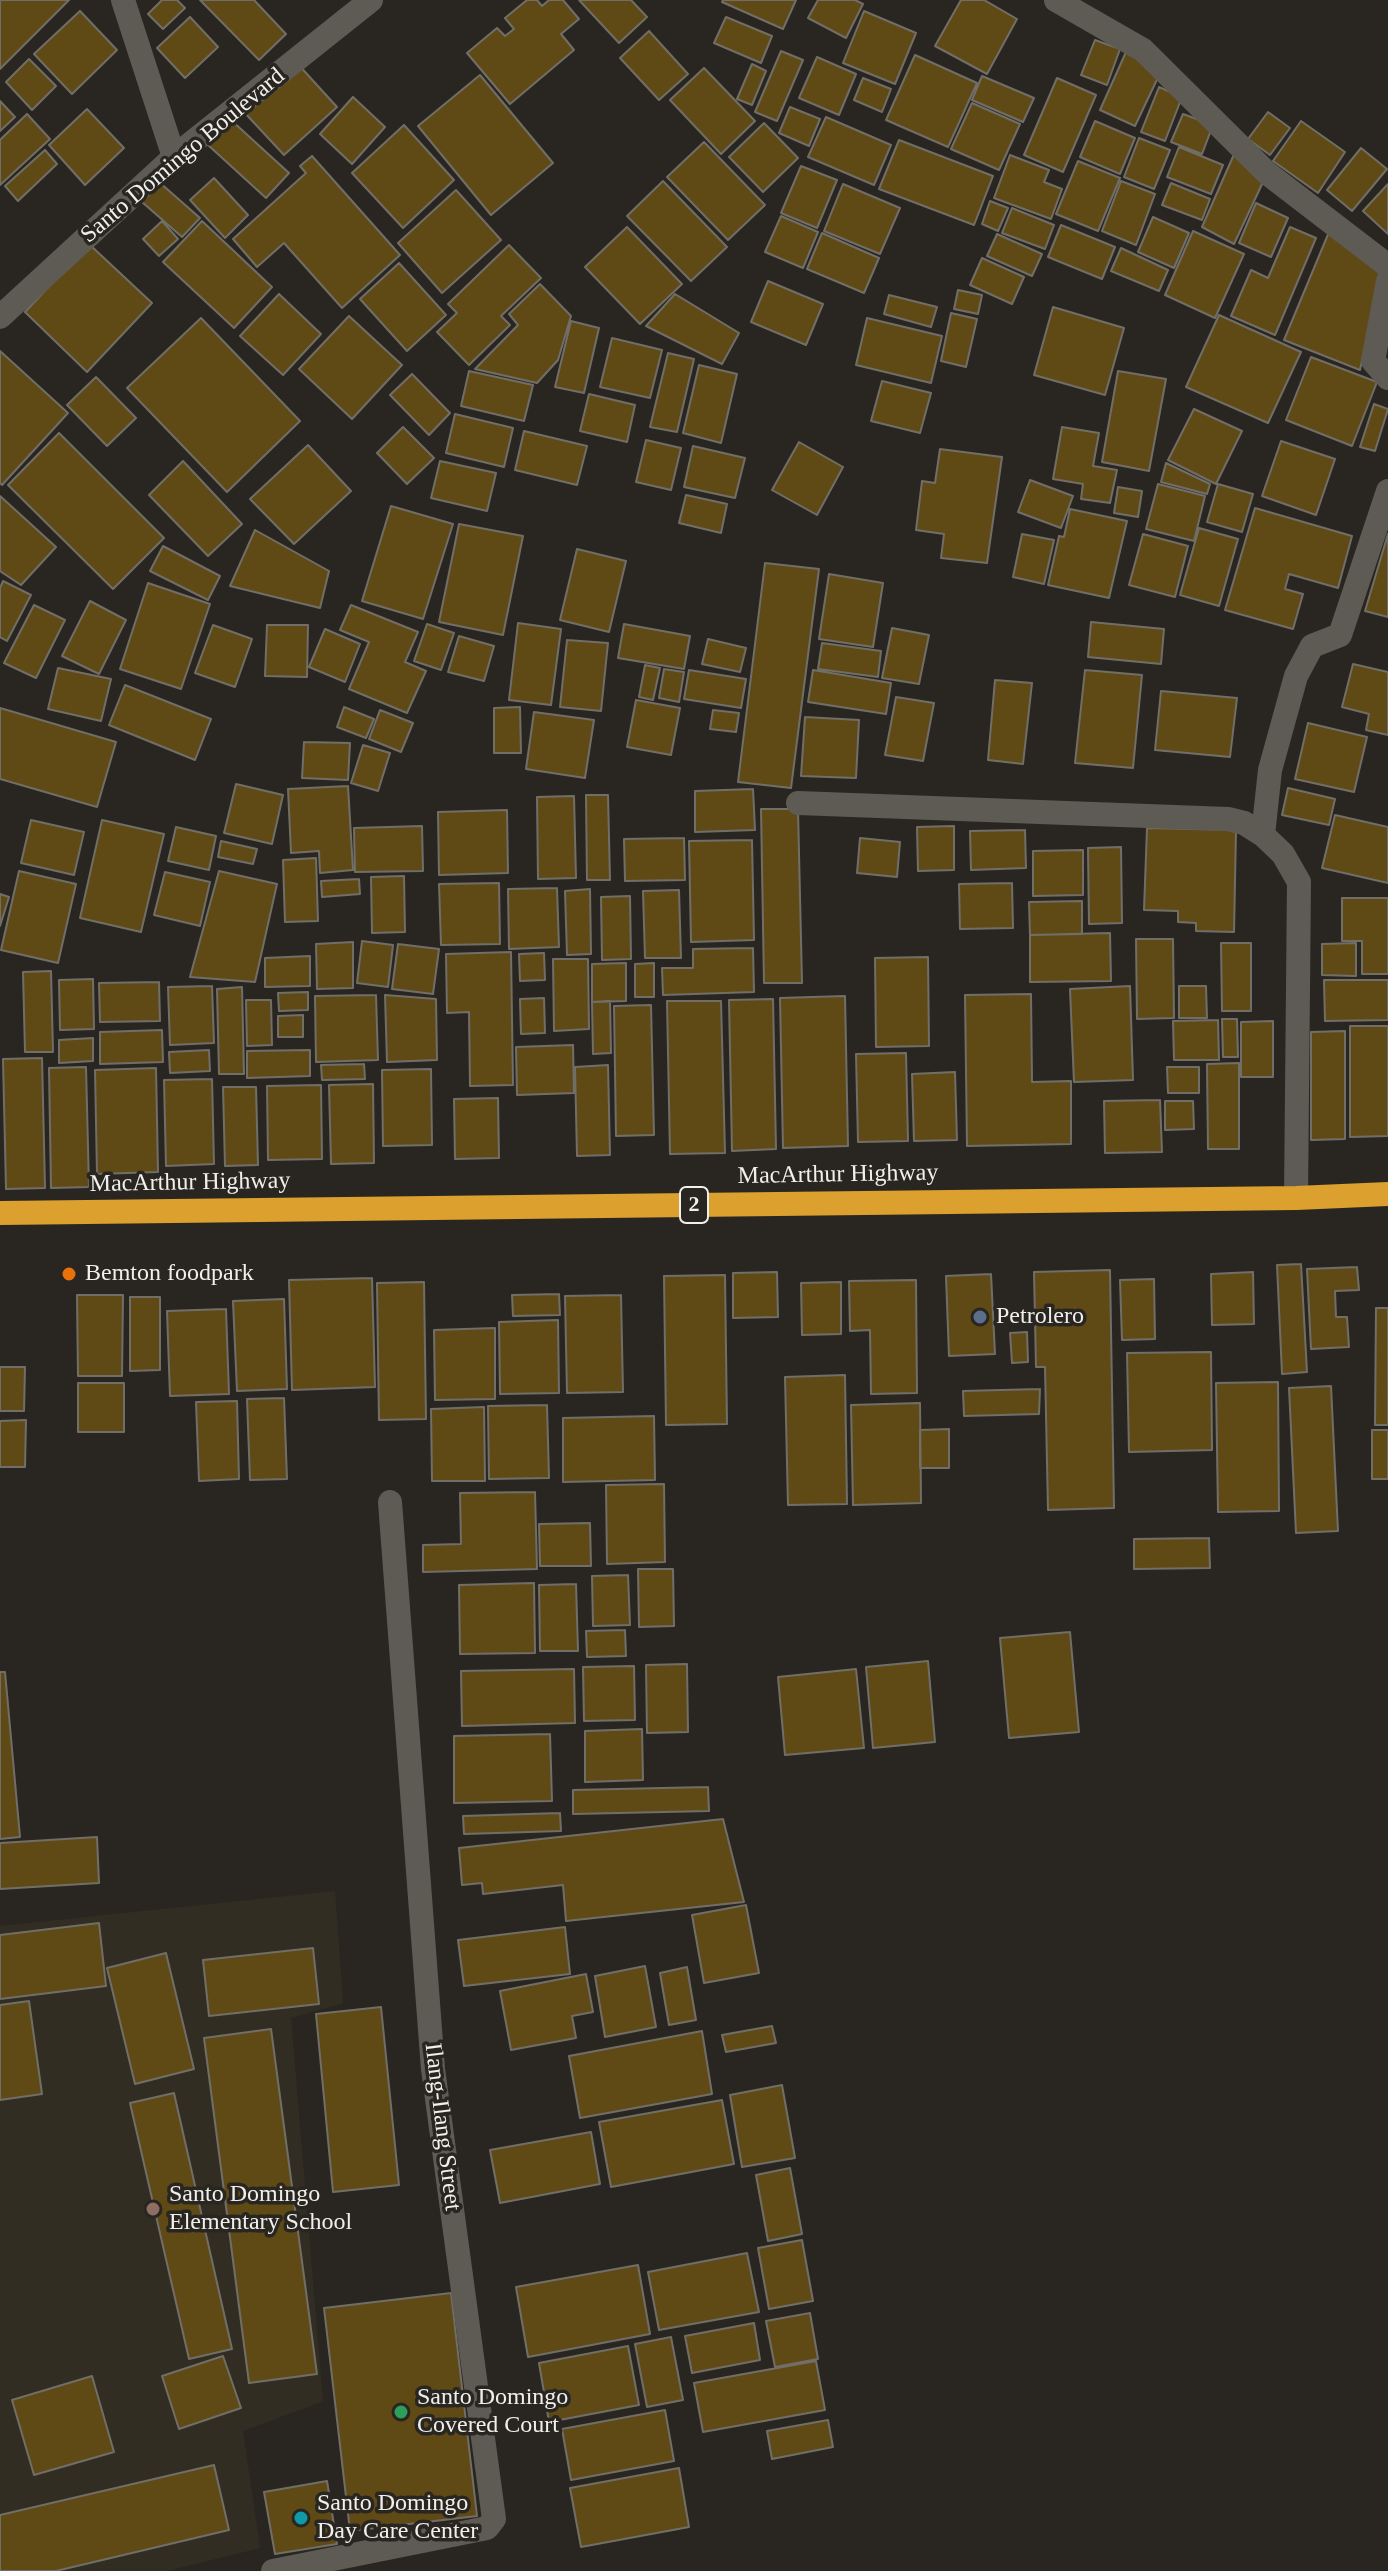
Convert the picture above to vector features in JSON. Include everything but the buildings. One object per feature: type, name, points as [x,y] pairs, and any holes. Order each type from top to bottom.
[{"type":"highway","name":"MacArthur Highway","points":[[0,1213],[1296,1198],[1388,1194]]},
{"type":"street","points":[[123,0],[174,157]]},
{"type":"street","name":"Santo Domingo Boulevard","points":[[0,317],[174,157],[371,0]]},
{"type":"street","points":[[1056,0],[1143,50],[1267,173],[1388,266]]},
{"type":"street","points":[[1388,281],[1373,361],[1388,378]]},
{"type":"street","points":[[1263,835],[1270,770],[1296,676],[1312,646],[1340,635],[1388,491]]},
{"type":"street","points":[[798,803],[1228,819],[1244,823],[1263,835],[1283,854],[1299,882],[1296,1198]]},
{"type":"street","name":"Ilang-Ilang Street","points":[[273,2571],[487,2528],[494,2519],[433,2069],[390,1502]]},
{"type":"shaded area","name":"Santo Domingo Elementary School","points":[[335,1891],[343,2003],[291,2018],[323,2401],[243,2431],[260,2548],[167,2571],[0,2571],[0,1926]]},
{"type":"place","name":"Bemton foodpark","points":[[69,1274]]},
{"type":"place","name":"Petrolero","points":[[980,1317]]},
{"type":"place","name":"Santo Domingo Elementary School","points":[[153,2209]]},
{"type":"place","name":"Santo Domingo Covered Court","points":[[401,2412]]},
{"type":"place","name":"Santo Domingo Day Care Center","points":[[301,2518]]}]
